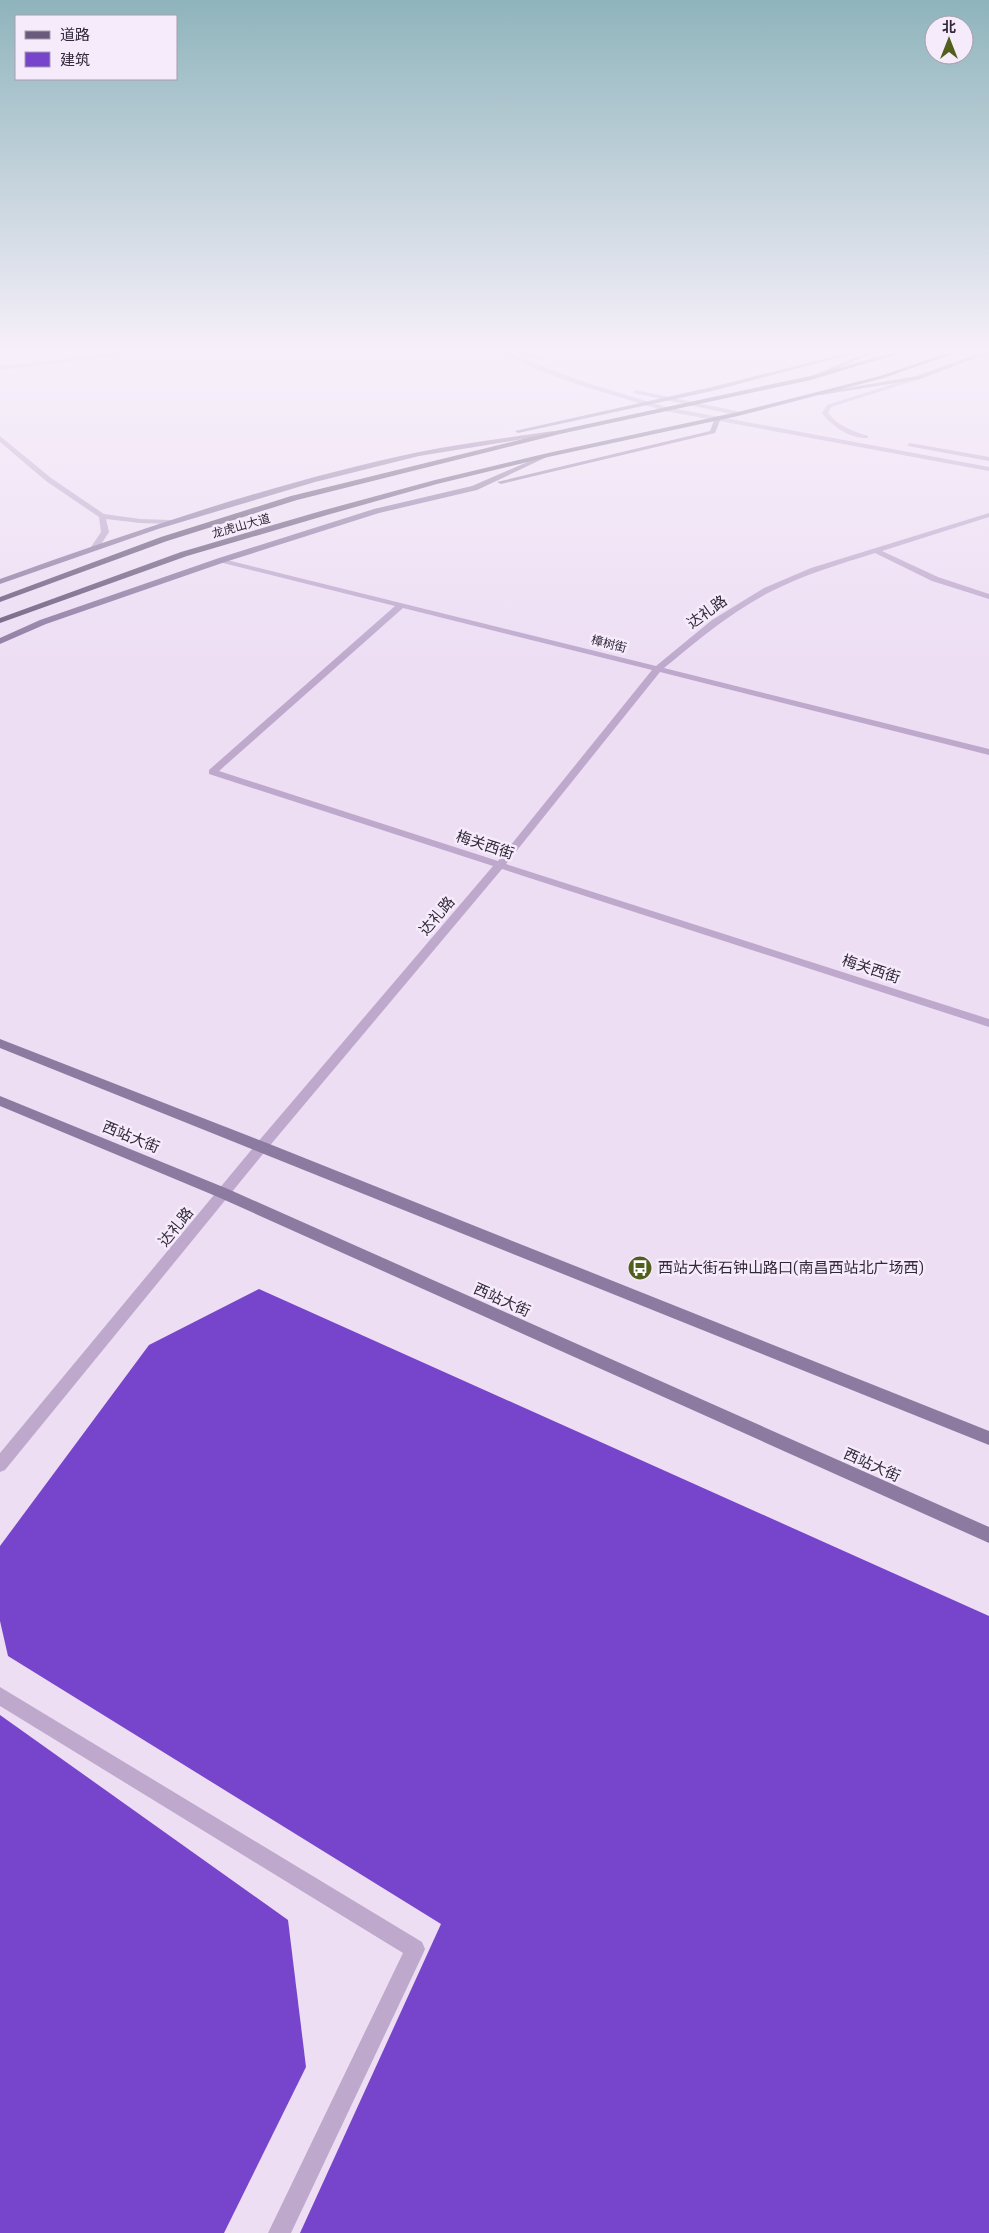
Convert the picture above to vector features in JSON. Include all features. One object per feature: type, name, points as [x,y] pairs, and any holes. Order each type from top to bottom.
[{"type":"main road","points":[[0,582],[95,547],[255,495],[414,455]]},
{"type":"main road","name":"龙虎山大道","points":[[0,600],[164,539],[294,498],[466,455]]},
{"type":"main road","name":"龙虎山大道","points":[[0,621],[184,554],[435,482],[547,455]]},
{"type":"main road","points":[[474,488],[548,455]]},
{"type":"main road","points":[[0,641],[43,622],[222,560],[377,511],[614,455]]},
{"type":"main road","points":[[0,1043],[262,1146],[989,1438]]},
{"type":"main road","name":"西站大街","points":[[0,1101],[223,1193],[989,1535]]},
{"type":"street","points":[[17,455],[53,484],[102,516],[140,521],[171,522]]},
{"type":"street","points":[[916,455],[989,469]]},
{"type":"street","points":[[968,455],[989,459]]},
{"type":"street","name":"达礼路","points":[[0,1465],[262,1146],[499,866],[658,669],[715,622],[767,590],[814,570],[989,515]]},
{"type":"street","points":[[95,547],[104,532],[102,516]]},
{"type":"street","points":[[874,550],[935,579],[989,597]]},
{"type":"street","name":"樟树街","points":[[222,560],[989,752]]},
{"type":"street","name":"梅关西街","points":[[401,605],[212,772],[989,1023]]},
{"type":"street","points":[[0,1696],[416,1949],[279,2233]]},
{"type":"building","points":[[259,1289],[989,1616],[989,2233],[300,2233],[441,1924],[8,1656],[0,1621],[0,1546],[149,1345]]},
{"type":"building","points":[[0,1715],[288,1920],[306,2067],[224,2233],[0,2233]]},
{"type":"place","name":"西站大街石钟山路口(南昌西站北广场西)","points":[[640,1268]]}]
